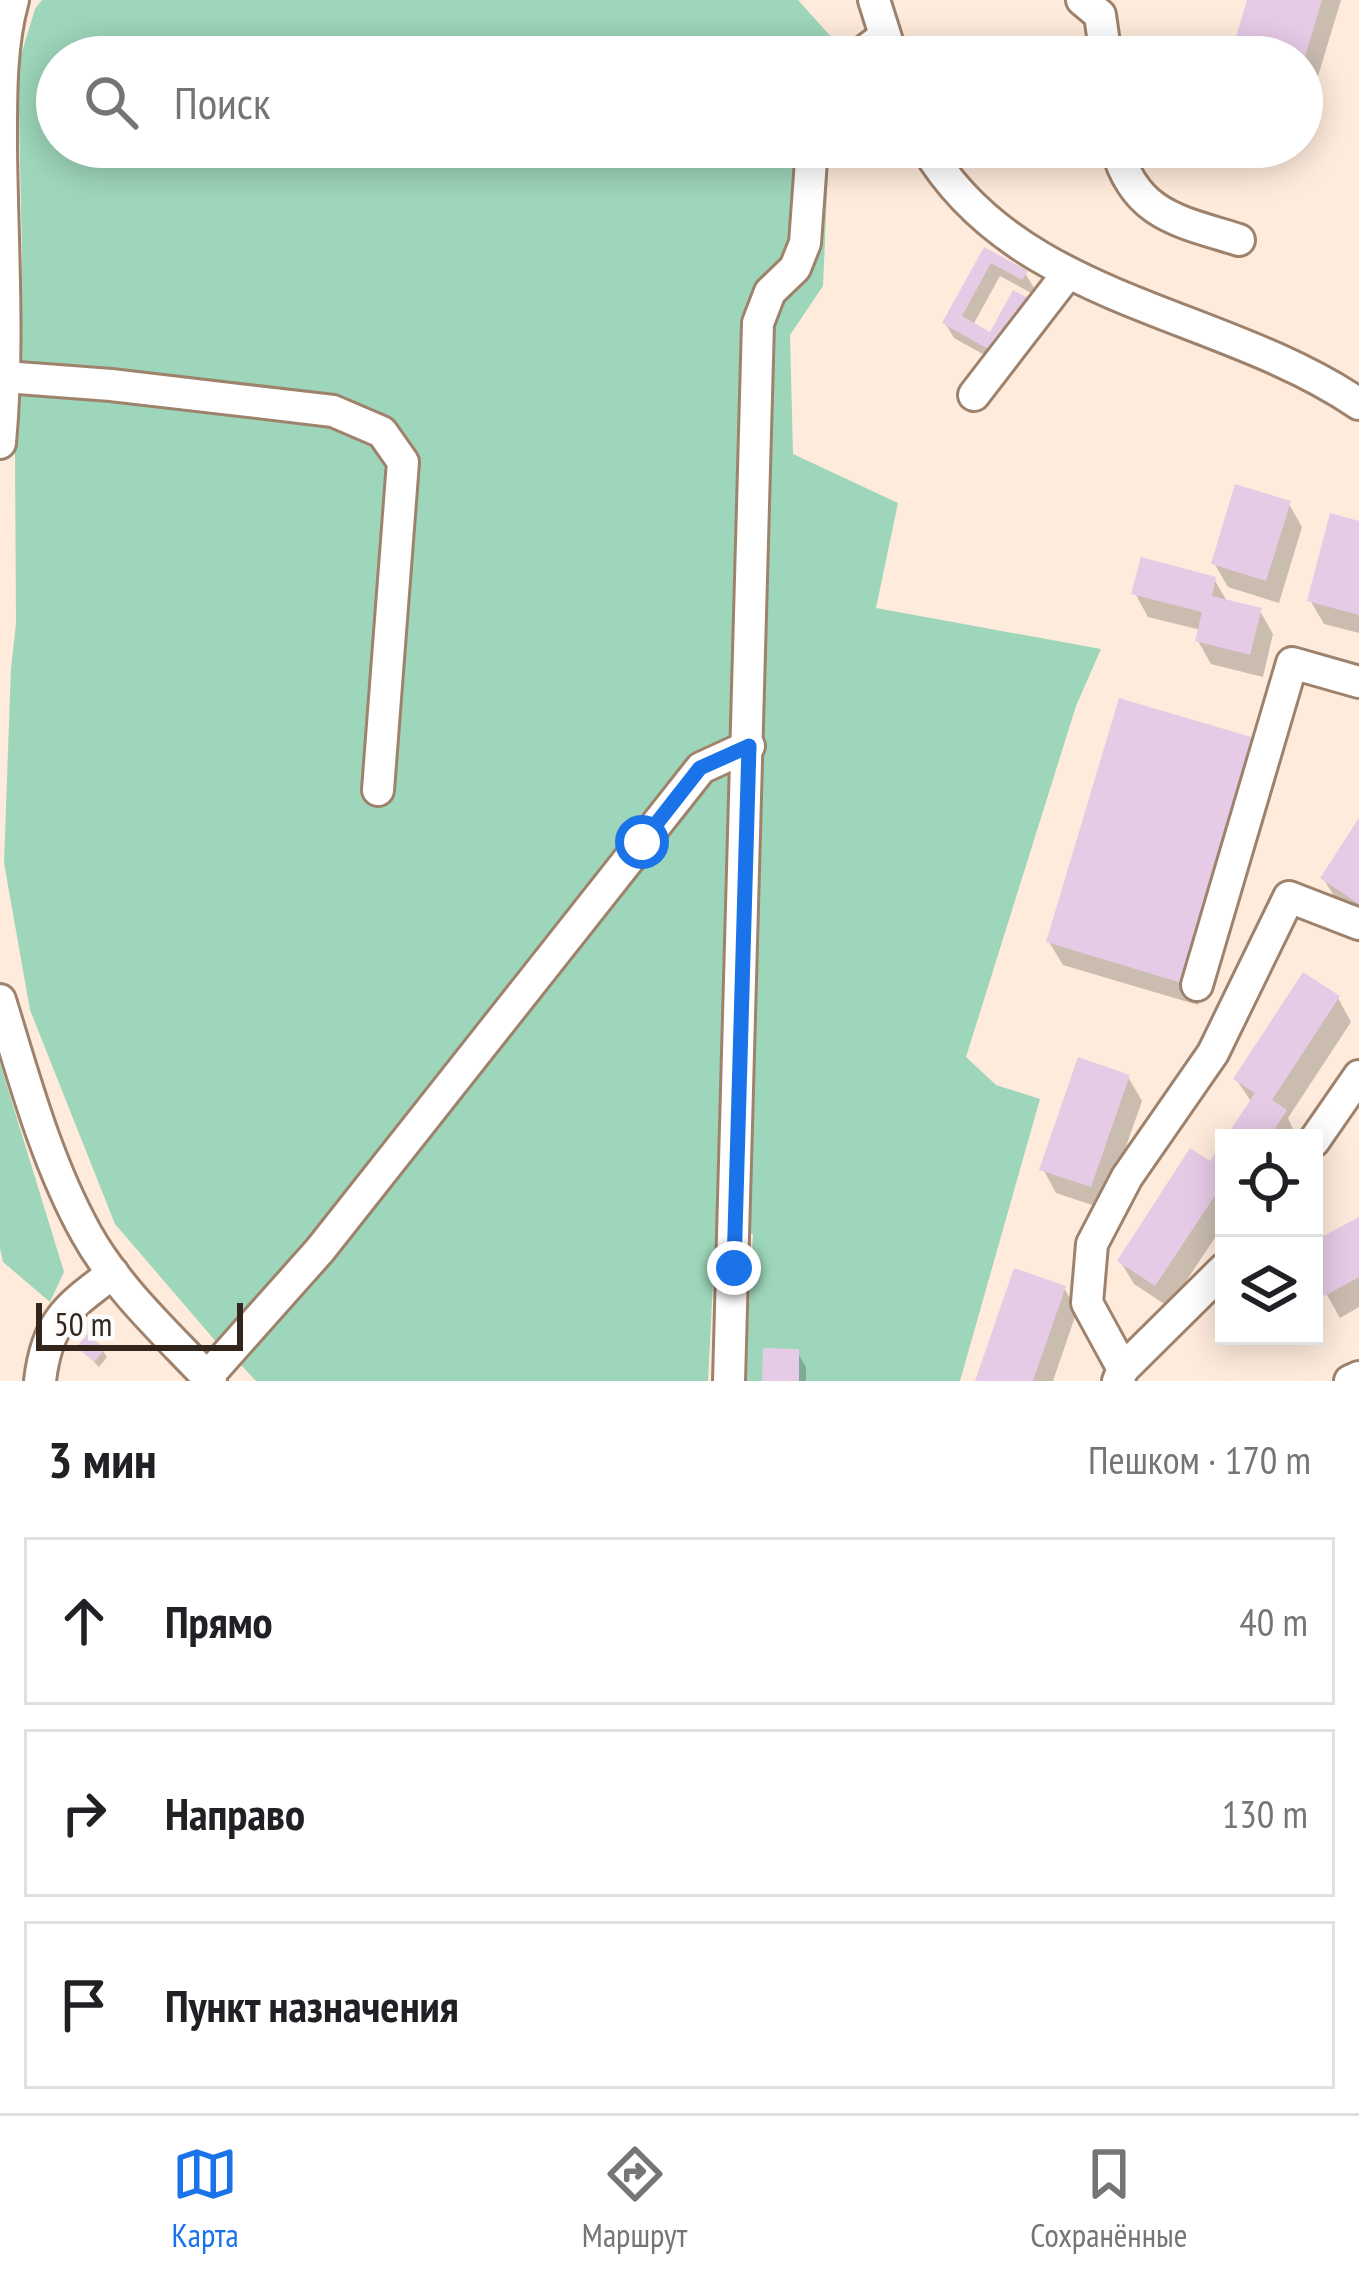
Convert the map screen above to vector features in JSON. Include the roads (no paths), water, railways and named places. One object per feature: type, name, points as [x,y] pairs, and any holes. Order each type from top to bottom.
[{"type":"street","points":[[874,0],[885,36]]},
{"type":"street","points":[[1082,0],[1100,15],[1103,36]]},
{"type":"street","points":[[0,443],[5,377],[1,74],[6,6]]},
{"type":"street","points":[[729,1381],[758,323],[770,292],[796,268],[805,243],[810,168]]},
{"type":"street","points":[[938,168],[989,224],[1068,273],[1272,357],[1355,398]]},
{"type":"street","points":[[1122,168],[1159,215],[1239,240]]},
{"type":"street","points":[[974,395],[1068,273]]},
{"type":"street","points":[[5,377],[333,411],[382,432],[403,462],[378,790]]},
{"type":"street","points":[[1197,985],[1292,663],[1359,682]]},
{"type":"street","points":[[0,1000],[40,1124],[86,1234],[113,1273],[209,1379],[320,1250],[700,768],[749,746]]},
{"type":"street","points":[[1215,1278],[1120,1375],[1087,1303],[1093,1244],[1127,1177],[1213,1053],[1289,897],[1359,924]]},
{"type":"street","points":[[1322,1129],[1359,1076]]},
{"type":"street","points":[[40,1381],[61,1312],[113,1273]]},
{"type":"street","points":[[1350,1381],[1359,1377]]}]
